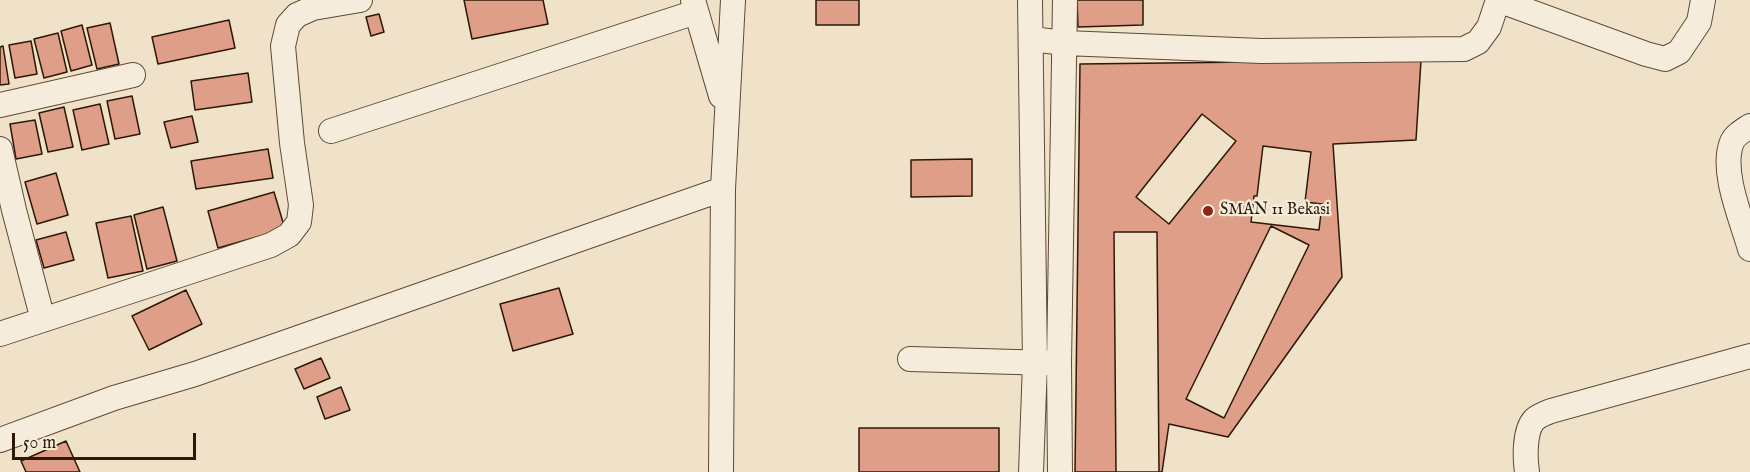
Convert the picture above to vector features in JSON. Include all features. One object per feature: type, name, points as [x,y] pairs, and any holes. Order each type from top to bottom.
[{"type":"street","points":[[721,472],[723,189],[733,0]]},
{"type":"street","points":[[1030,0],[1035,363],[1031,472]]},
{"type":"street","points":[[1060,472],[1059,363],[1065,0]]},
{"type":"street","points":[[1031,39],[1065,43],[1261,51],[1464,49],[1478,42],[1489,27],[1498,0],[1665,59],[1679,52],[1699,22],[1703,0]]},
{"type":"street","points":[[0,334],[271,245],[289,235],[299,222],[301,205],[292,143],[283,46],[288,25],[297,15],[313,8],[344,1]]},
{"type":"street","points":[[331,131],[694,6],[726,111]]},
{"type":"street","points":[[0,105],[133,75]]},
{"type":"street","points":[[1750,126],[1733,139],[1729,155],[1730,180],[1750,249]]},
{"type":"street","points":[[0,149],[43,320]]},
{"type":"street","points":[[0,440],[114,398],[195,374],[723,189]]},
{"type":"street","points":[[1527,472],[1525,459],[1529,429],[1533,421],[1551,411],[1750,356]]},
{"type":"street","points":[[910,359],[1059,363]]},
{"type":"building","points":[[464,0],[543,0],[548,24],[472,39]]},
{"type":"building","points":[[816,0],[859,0],[859,25],[816,25]]},
{"type":"building","points":[[1077,0],[1143,0],[1143,25],[1078,27]]},
{"type":"building","points":[[379,14],[384,32],[371,36],[366,17]]},
{"type":"building","points":[[229,20],[235,48],[158,64],[152,37]]},
{"type":"building","points":[[110,23],[119,64],[97,69],[87,28]]},
{"type":"building","points":[[82,25],[92,65],[71,71],[61,31]]},
{"type":"building","points":[[58,33],[67,72],[44,78],[34,39]]},
{"type":"building","points":[[31,41],[37,74],[15,78],[9,45]]},
{"type":"building","points":[[3,46],[9,84],[0,85],[0,47]]},
{"type":"building","name":"SMAN 11 Bekasi","points":[[1421,60],[1416,140],[1333,144],[1342,277],[1228,437],[1169,424],[1162,472],[1075,472],[1080,64]]},
{"type":"building","points":[[248,73],[252,102],[195,110],[191,81]]},
{"type":"building","points":[[132,96],[140,134],[115,139],[107,101]]},
{"type":"building","points":[[100,104],[109,144],[82,150],[73,110]]},
{"type":"building","points":[[64,107],[73,147],[48,152],[39,113]]},
{"type":"building","points":[[1202,114],[1236,141],[1169,224],[1136,197]]},
{"type":"building","points":[[192,116],[198,142],[171,148],[164,122]]},
{"type":"building","points":[[35,120],[42,154],[16,159],[10,124]]},
{"type":"building","points":[[1263,146],[1311,152],[1305,202],[1322,204],[1319,230],[1251,222],[1254,196],[1257,196]]},
{"type":"building","points":[[268,149],[273,178],[196,189],[191,161]]},
{"type":"building","points":[[972,159],[972,196],[911,197],[911,160]]},
{"type":"building","points":[[56,173],[68,215],[37,224],[25,182]]},
{"type":"building","points":[[274,192],[285,229],[218,248],[208,211]]},
{"type":"building","points":[[163,207],[177,261],[147,269],[134,215]]},
{"type":"building","points":[[131,216],[143,271],[108,278],[96,223]]},
{"type":"building","points":[[1271,226],[1309,245],[1224,418],[1186,399]]},
{"type":"building","points":[[66,232],[74,260],[44,268],[36,240]]},
{"type":"building","points":[[1114,232],[1157,232],[1159,472],[1116,472]]},
{"type":"building","points":[[559,288],[573,334],[513,351],[500,304]]},
{"type":"building","points":[[186,290],[202,324],[149,350],[132,316]]},
{"type":"building","points":[[321,358],[330,378],[304,389],[295,369]]},
{"type":"building","points":[[341,387],[350,410],[325,419],[317,397]]},
{"type":"building","points":[[859,428],[999,428],[999,472],[859,472]]},
{"type":"building","points":[[66,441],[80,472],[26,472],[21,461]]},
{"type":"place","name":"SMAN 11 Bekasi","points":[[1208,211]]}]
